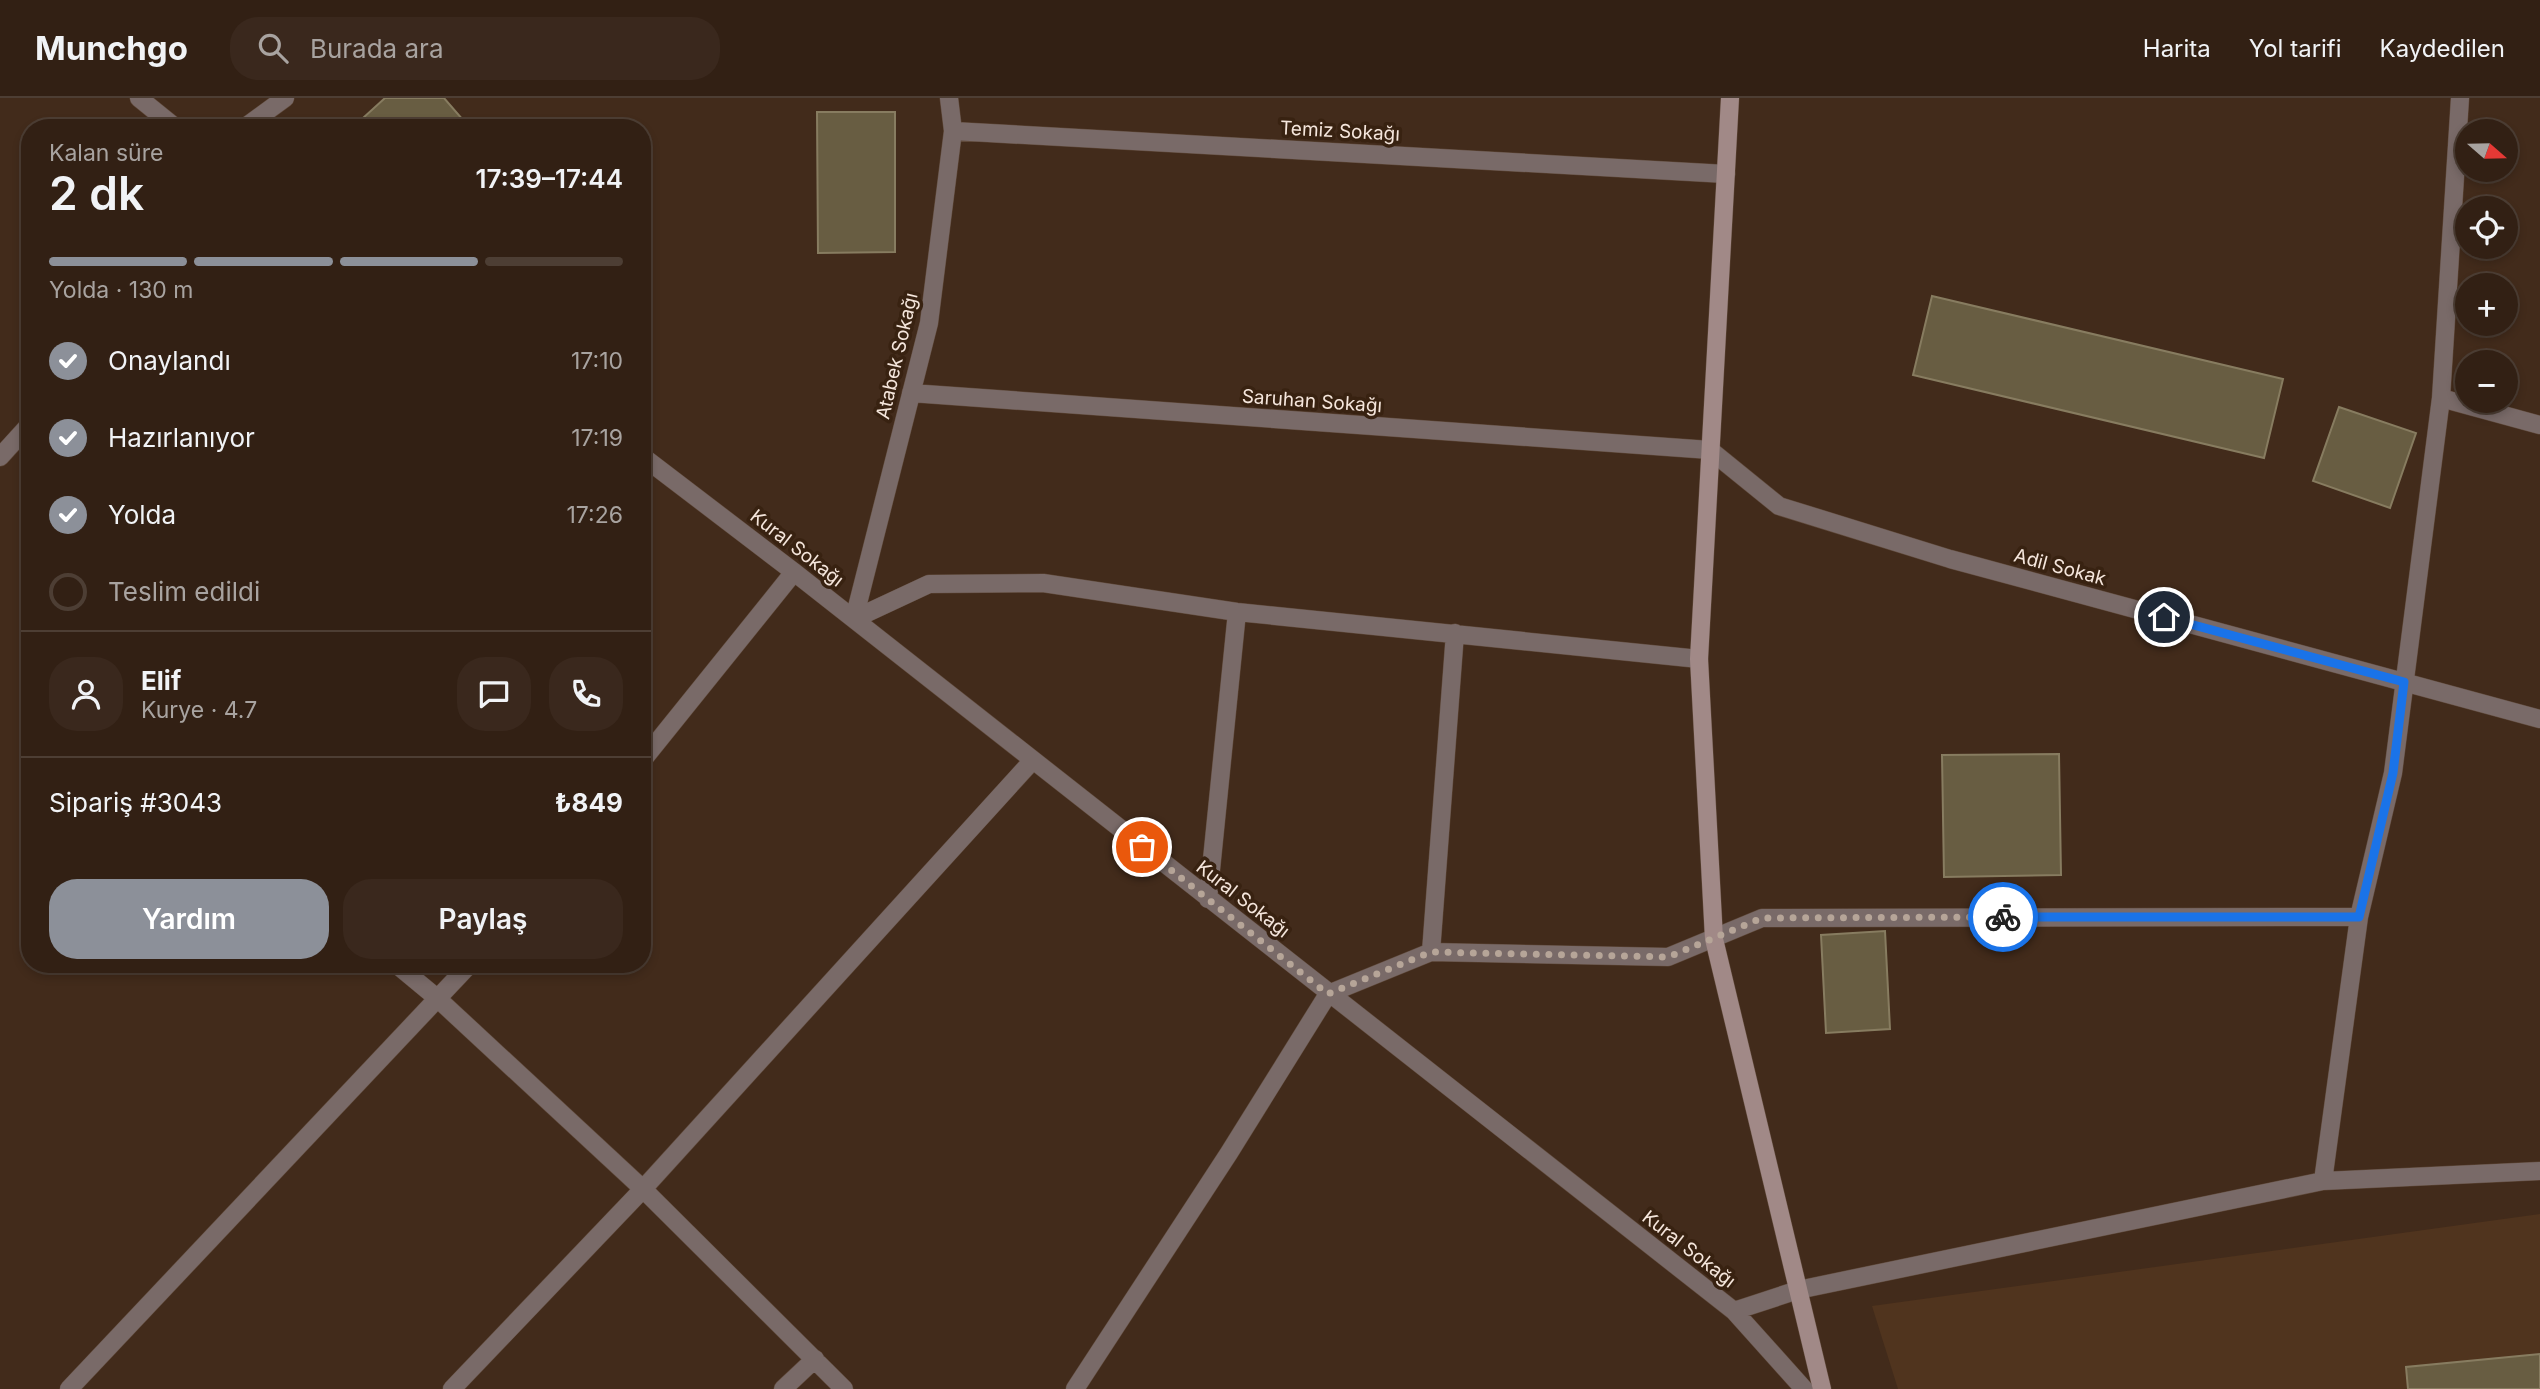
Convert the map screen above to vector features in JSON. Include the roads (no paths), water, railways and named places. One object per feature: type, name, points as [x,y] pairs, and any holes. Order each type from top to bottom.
[{"type":"street","points":[[139,98],[165,119]]},
{"type":"street","points":[[256,119],[285,98]]},
{"type":"street","name":"Atabek Sokağı","points":[[854,619],[929,324],[953,131],[949,98]]},
{"type":"street","points":[[1730,98],[1699,659],[1714,939],[1822,1389]]},
{"type":"street","points":[[2323,1181],[2359,917],[2393,773],[2441,398],[2460,98]]},
{"type":"street","name":"Temiz Sokağı","points":[[953,131],[1726,174]]},
{"type":"street","name":"Saruhan Sokağı","points":[[911,393],[1710,450]]},
{"type":"street","points":[[2441,398],[2540,425]]},
{"type":"street","points":[[0,457],[21,434]]},
{"type":"street","name":"Adil Sokak","points":[[1710,450],[1779,506],[1950,559],[2540,719]]},
{"type":"street","name":"Kural Sokağı","points":[[651,463],[794,572],[1734,1311],[1804,1389]]},
{"type":"street","points":[[651,750],[794,572]]},
{"type":"street","points":[[854,619],[929,584],[1043,583],[1237,612],[1699,659]]},
{"type":"street","points":[[1208,899],[1237,612]]},
{"type":"street","points":[[1431,952],[1455,633]]},
{"type":"street","points":[[452,1389],[643,1189],[1033,761]]},
{"type":"street","points":[[1075,1389],[1229,1153],[1328,994],[1431,952],[1668,957],[1762,918],[2359,917]]},
{"type":"street","points":[[407,973],[643,1189],[844,1389]]},
{"type":"street","points":[[69,1389],[461,973]]},
{"type":"street","points":[[1734,1311],[1798,1290],[2323,1181],[2540,1171]]},
{"type":"street","points":[[783,1389],[815,1359]]}]
